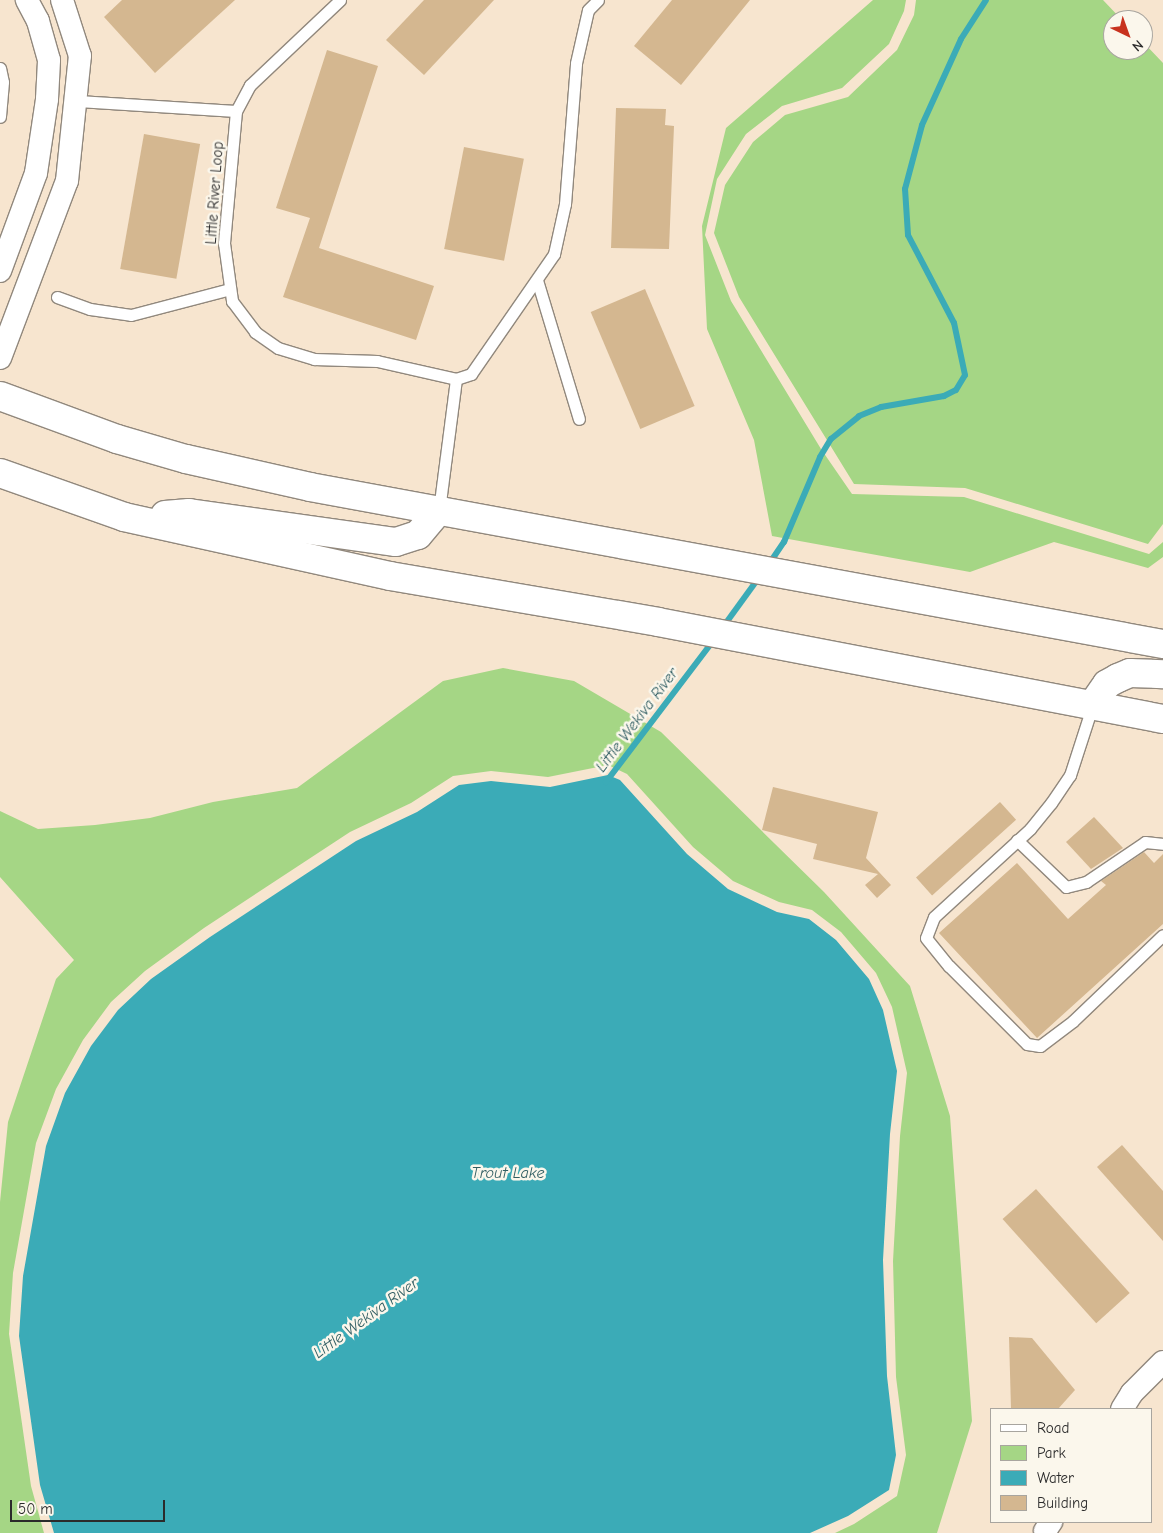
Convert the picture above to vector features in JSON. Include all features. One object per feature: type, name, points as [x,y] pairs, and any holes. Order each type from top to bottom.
[{"type":"main road","points":[[0,396],[117,439],[186,459],[310,487],[439,510],[714,564],[1163,644]]},
{"type":"main road","points":[[0,473],[124,517],[390,576],[658,622],[1093,704],[1163,719]]},
{"type":"main road","points":[[124,517],[189,513],[396,542],[418,535],[439,510]]},
{"type":"main road","points":[[1093,704],[1107,684],[1118,678],[1130,673],[1163,674]]},
{"type":"street","points":[[0,271],[36,173],[47,99],[49,60],[38,21],[27,0]]},
{"type":"street","points":[[0,358],[67,181],[78,101],[80,56],[62,0]]},
{"type":"street","points":[[1123,1408],[1132,1393],[1163,1362]]},
{"type":"lane","name":"Little River Loop","points":[[340,0],[250,85],[236,111],[224,243],[232,301],[254,332],[278,348],[314,359],[377,361],[456,379]]},
{"type":"lane","points":[[439,510],[456,379],[471,374],[554,254],[564,204],[576,64],[588,10],[598,0]]},
{"type":"lane","points":[[0,68],[3,82],[0,117]]},
{"type":"lane","points":[[78,101],[236,111]]},
{"type":"lane","points":[[537,280],[579,419]]},
{"type":"lane","points":[[57,297],[90,309],[132,315],[230,289]]},
{"type":"lane","points":[[1093,704],[1070,775],[1035,822],[934,917],[926,938],[949,966],[1027,1044],[1040,1046],[1073,1021],[1163,935]]},
{"type":"lane","points":[[1017,840],[1066,887],[1086,882],[1145,842],[1163,844]]},
{"type":"green space","points":[[873,0],[906,0],[904,11],[889,44],[842,88],[782,106],[746,134],[717,179],[705,235],[731,301],[821,449],[852,494],[964,497],[1149,554],[1163,542],[1163,557],[1148,568],[1054,542],[970,572],[772,536],[754,440],[707,329],[702,226],[726,128]]},
{"type":"green space","points":[[916,0],[1103,0],[1112,10],[1103,10],[1103,60],[1153,60],[1153,52],[1163,63],[1163,524],[1148,544],[965,488],[854,484],[739,297],[714,233],[725,185],[753,142],[785,115],[848,97],[897,50],[914,15]]},
{"type":"green space","points":[[503,668],[574,681],[661,732],[824,892],[910,986],[950,1116],[972,1421],[937,1533],[835,1533],[854,1524],[897,1496],[906,1455],[896,1377],[893,1261],[900,1136],[907,1073],[892,1007],[876,973],[841,932],[812,910],[779,902],[733,881],[693,847],[627,774],[608,765],[548,777],[491,771],[453,776],[411,803],[350,832],[204,928],[145,971],[111,1002],[83,1040],[56,1089],[36,1143],[13,1273],[9,1334],[31,1486],[44,1533],[0,1533],[0,1202],[8,1122],[56,979],[74,960],[0,877],[0,811],[38,829],[95,825],[150,818],[213,802],[297,788],[443,681]]},
{"type":"water","name":"Trout Lake","points":[[608,775],[620,780],[687,854],[728,889],[777,912],[809,919],[836,940],[869,979],[883,1010],[897,1071],[890,1134],[883,1260],[887,1376],[896,1455],[889,1490],[848,1516],[810,1533],[54,1533],[40,1485],[19,1336],[23,1276],[46,1146],[65,1093],[91,1046],[118,1010],[151,979],[210,937],[356,841],[417,812],[459,785],[491,781],[550,787]]},
{"type":"building","points":[[122,0],[235,0],[155,73],[104,17]]},
{"type":"building","points":[[424,0],[494,0],[424,75],[386,40]]},
{"type":"building","points":[[672,0],[750,0],[681,85],[634,46]]},
{"type":"building","points":[[327,50],[378,66],[319,248],[434,286],[416,340],[283,297],[310,218],[276,208]]},
{"type":"building","points":[[616,108],[666,109],[665,125],[674,126],[669,249],[611,248]]},
{"type":"building","points":[[144,134],[200,144],[176,279],[120,269]]},
{"type":"building","points":[[464,147],[524,159],[504,261],[444,249]]},
{"type":"building","points":[[645,289],[695,406],[640,429],[591,312]]},
{"type":"building","points":[[773,787],[878,812],[866,858],[891,885],[877,898],[865,885],[878,874],[813,859],[817,844],[762,830]]},
{"type":"building","points":[[1000,802],[1016,820],[932,895],[916,878]]},
{"type":"building","points":[[1094,817],[1123,848],[1091,869],[1066,842]]},
{"type":"building","points":[[1144,852],[1154,863],[1163,854],[1163,924],[1037,1038],[939,933],[1017,863],[1068,919],[1106,885],[1101,881]]},
{"type":"building","points":[[1122,1145],[1163,1191],[1163,1241],[1097,1167]]},
{"type":"building","points":[[1036,1189],[1130,1293],[1096,1323],[1003,1219]]},
{"type":"building","points":[[1009,1337],[1032,1338],[1075,1390],[1059,1408],[1011,1408]]},
{"type":"waterway","name":"Little Wekiva River","points":[[769,564],[784,542],[820,457],[831,439],[859,416],[881,407],[944,396],[956,390],[965,375],[954,323],[908,235],[905,189],[922,125],[961,39],[986,0]]},
{"type":"waterway","name":"Little Wekiva River","points":[[723,627],[760,576]]},
{"type":"waterway","name":"Little Wekiva River","points":[[606,782],[713,641]]}]
